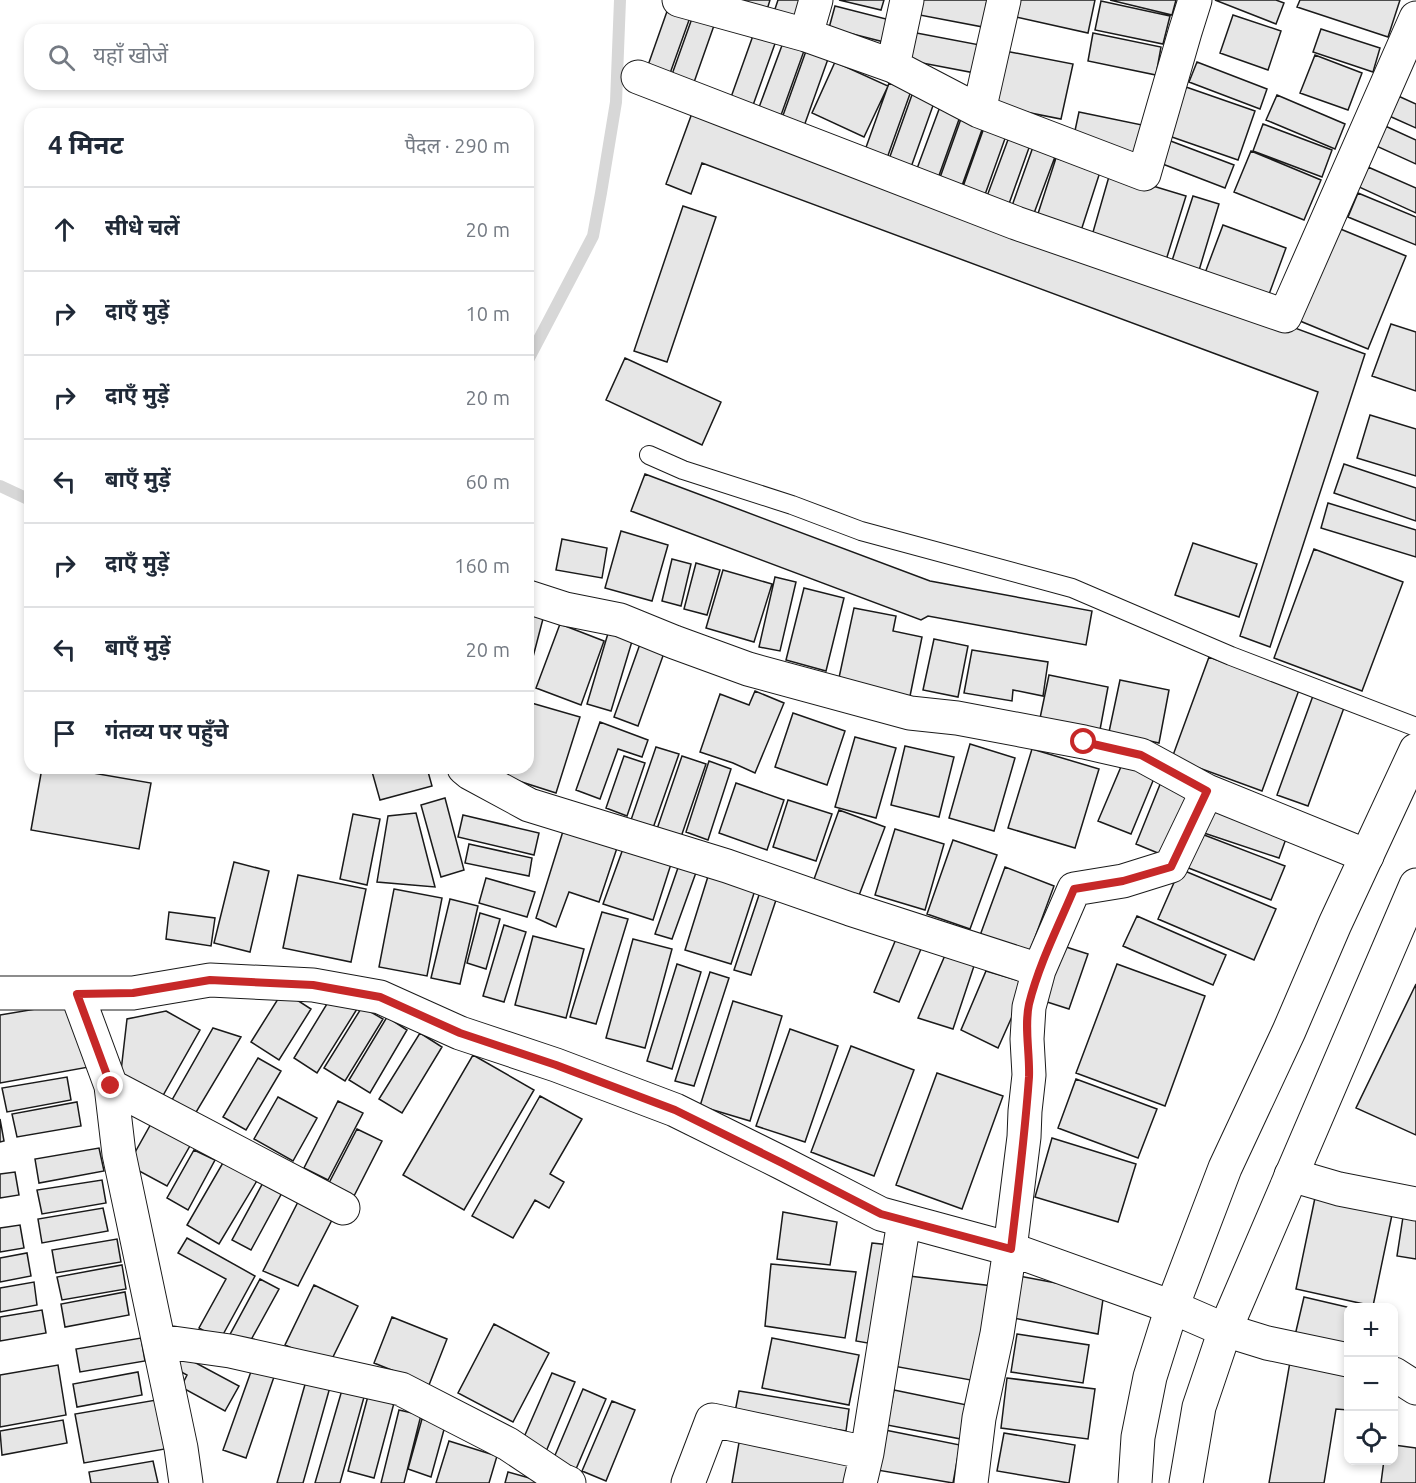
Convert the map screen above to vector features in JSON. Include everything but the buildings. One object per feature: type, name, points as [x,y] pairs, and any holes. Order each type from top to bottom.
[{"type":"street","points":[[679,0],[806,35],[893,66],[979,111],[1144,174],[1196,0]]},
{"type":"street","points":[[806,35],[816,0]]},
{"type":"street","points":[[893,66],[907,0]]},
{"type":"street","points":[[979,111],[1004,0]]},
{"type":"street","points":[[638,76],[1016,223],[1285,316],[1416,18]]},
{"type":"street","points":[[534,599],[565,609],[620,620],[748,669],[910,713],[957,718],[1141,755],[1207,791],[1367,856]]},
{"type":"street","points":[[1135,1483],[1138,1437],[1148,1387],[1172,1307],[1224,1168],[1289,1031],[1335,924],[1416,750]]},
{"type":"street","points":[[472,774],[529,805],[727,866],[850,909],[1039,970]]},
{"type":"street","points":[[971,1483],[979,1418],[997,1334],[1011,1249],[1029,1075],[1027,1039],[1029,1007],[1039,970],[1074,889],[1123,881],[1171,867],[1207,791]]},
{"type":"street","points":[[1186,1483],[1199,1407],[1226,1330],[1416,885]]},
{"type":"street","points":[[0,993],[133,993],[210,980],[313,985],[380,997],[460,1033],[556,1065],[675,1110],[881,1214],[1011,1249],[1172,1307],[1226,1330],[1267,1343],[1344,1359]]},
{"type":"street","points":[[77,994],[111,1086],[119,1154],[181,1448],[186,1483]]},
{"type":"street","points":[[111,1086],[343,1208]]},
{"type":"street","points":[[1291,1176],[1339,1189],[1416,1204]]},
{"type":"street","points":[[688,1483],[712,1420],[864,1468],[904,1221]]},
{"type":"street","points":[[159,1341],[230,1351],[401,1389],[508,1444],[569,1483]]},
{"type":"street","points":[[1398,1377],[1416,1388]]},
{"type":"lane","points":[[649,455],[683,470],[792,505],[861,531],[1072,588],[1231,656],[1416,727]]},
{"type":"waterway","points":[[534,349],[593,236],[616,102],[620,0]]},
{"type":"waterway","points":[[0,486],[24,497]]},
{"type":"route","points":[[111,1086],[77,994],[133,993],[210,980],[313,985],[380,997],[460,1033],[556,1065],[675,1110],[881,1214],[1011,1249],[1029,1075],[1027,1039],[1029,1007],[1039,970],[1074,889],[1123,881],[1171,867],[1207,791],[1141,755],[1084,742]]}]
